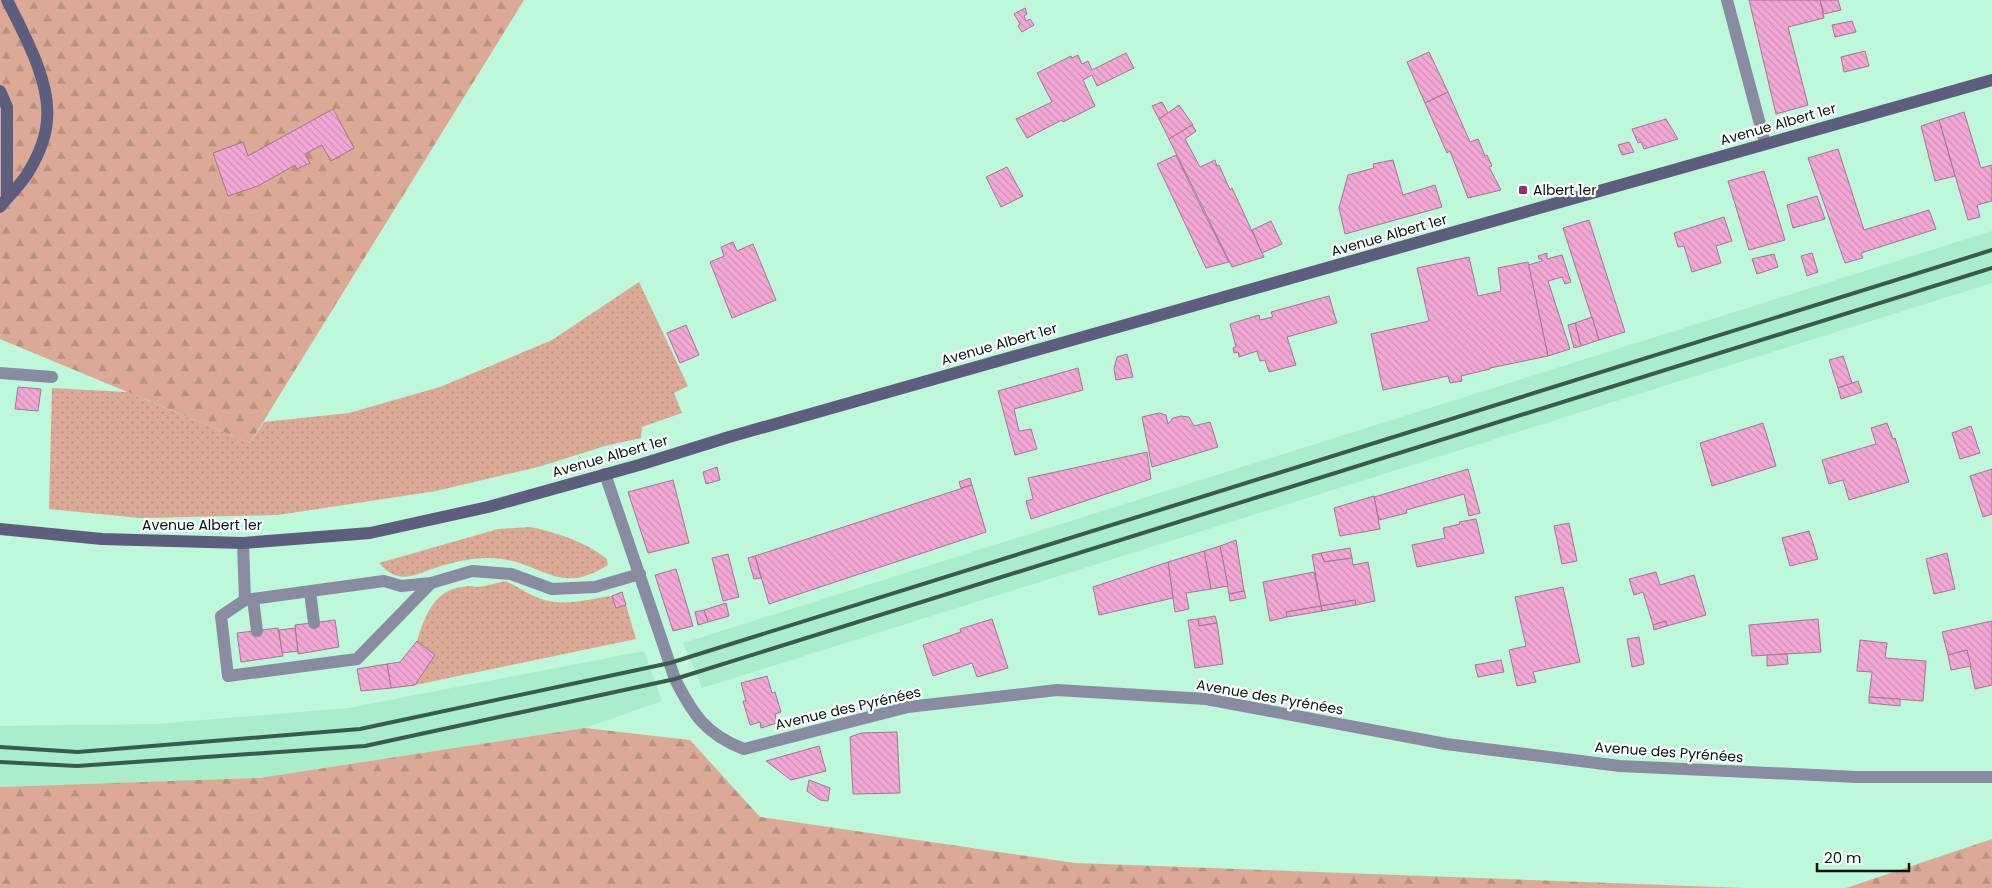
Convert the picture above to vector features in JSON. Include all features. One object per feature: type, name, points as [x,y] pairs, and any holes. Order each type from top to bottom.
[{"type":"main road","points":[[4,202],[29,172],[40,148],[47,120],[45,92],[33,56],[7,0]]},
{"type":"main road","name":"Avenue Albert 1er","points":[[0,529],[102,539],[243,543],[370,533],[488,506],[605,474],[758,428],[1992,80]]},
{"type":"main road","points":[[0,91],[8,107],[4,202]]},
{"type":"street","points":[[1727,0],[1765,144]]},
{"type":"street","points":[[0,373],[52,378]]},
{"type":"street","name":"Avenue des Pyrénées","points":[[605,474],[675,679],[690,709],[701,722],[718,736],[732,745],[744,749],[908,707],[1056,690],[1206,700],[1446,744],[1620,766],[1857,777],[1992,777]]},
{"type":"street","points":[[243,543],[249,600],[257,630]]},
{"type":"street","points":[[432,583],[357,659],[320,664],[262,665],[228,676],[221,616],[249,600],[384,581],[401,586],[432,583],[472,571],[510,574],[552,589],[595,587],[640,574]]},
{"type":"street","points":[[310,592],[314,623]]},
{"type":"street","points":[[318,651],[320,664]]},
{"type":"shaded area","points":[[1992,231],[1992,283],[702,688],[683,643]]},
{"type":"shaded area","points":[[644,651],[662,701],[585,728],[259,778],[0,787],[0,726],[154,724],[348,708]]},
{"type":"green space","points":[[0,0],[524,0],[250,443],[0,339]]},
{"type":"green space","points":[[639,282],[688,386],[674,393],[682,413],[642,427],[641,438],[605,446],[538,467],[436,491],[278,515],[140,518],[49,509],[52,388],[127,392],[250,443],[264,422],[349,413],[440,387],[552,340]]},
{"type":"green space","points":[[530,527],[561,535],[589,547],[607,559],[608,565],[592,574],[578,578],[565,578],[554,576],[517,562],[485,558],[460,561],[406,577],[393,574],[379,563],[498,529]]},
{"type":"green space","points":[[505,581],[536,597],[550,601],[576,602],[612,596],[616,608],[626,605],[636,639],[415,685],[435,655],[417,641],[428,612],[440,596],[458,588],[478,587]]},
{"type":"green space","points":[[585,728],[690,740],[760,817],[1075,863],[1744,888],[0,888],[0,787],[259,778]]},
{"type":"green space","points":[[1992,839],[1992,888],[1846,888]]},
{"type":"building","points":[[1749,0],[1820,0],[1824,18],[1788,27],[1808,105],[1776,114]]},
{"type":"building","points":[[1820,0],[1838,0],[1841,10],[1824,14]]},
{"type":"building","points":[[1025,8],[1027,14],[1024,16],[1026,21],[1030,19],[1034,25],[1022,32],[1014,14]]},
{"type":"building","points":[[1852,21],[1856,32],[1835,37],[1832,25]]},
{"type":"building","points":[[1865,51],[1869,66],[1844,72],[1841,57]]},
{"type":"building","points":[[1429,52],[1448,92],[1425,103],[1407,62]]},
{"type":"building","points":[[1126,53],[1134,68],[1097,86],[1092,75],[1083,80],[1095,106],[1027,138],[1016,119],[1052,102],[1037,73],[1071,56],[1072,58],[1078,55],[1082,64],[1088,61],[1092,70]]},
{"type":"building","points":[[1448,92],[1470,142],[1478,139],[1485,156],[1487,155],[1492,166],[1489,167],[1501,190],[1468,198],[1450,151],[1447,153],[1425,103]]},
{"type":"building","points":[[1162,102],[1168,113],[1159,119],[1152,106]]},
{"type":"building","points":[[1179,105],[1193,125],[1169,139],[1159,119]]},
{"type":"building","points":[[333,109],[354,148],[331,161],[322,145],[305,154],[310,163],[297,169],[295,165],[258,186],[228,196],[213,153],[243,142],[248,156]]},
{"type":"building","points":[[1964,112],[1981,168],[1992,165],[1992,201],[1977,205],[1980,217],[1968,220],[1939,120]]},
{"type":"building","points":[[1666,119],[1678,139],[1644,149],[1641,142],[1638,143],[1632,129]]},
{"type":"building","points":[[1939,120],[1955,176],[1935,181],[1921,126]]},
{"type":"building","points":[[1192,125],[1196,131],[1185,139],[1200,167],[1215,160],[1217,166],[1219,165],[1230,190],[1232,188],[1264,257],[1232,267],[1169,139]]},
{"type":"building","points":[[1629,142],[1634,152],[1622,155],[1618,145]]},
{"type":"building","points":[[1838,149],[1864,230],[1929,210],[1936,229],[1861,253],[1863,258],[1845,263],[1808,158]]},
{"type":"building","points":[[1176,155],[1229,262],[1206,268],[1157,164]]},
{"type":"building","points":[[1393,160],[1403,195],[1435,185],[1442,207],[1345,234],[1339,208],[1348,175],[1374,168],[1373,164]]},
{"type":"building","points":[[1007,167],[1023,196],[1001,207],[986,177]]},
{"type":"building","points":[[1764,171],[1785,240],[1749,250],[1728,181]]},
{"type":"building","points":[[1817,196],[1825,219],[1793,228],[1787,205]]},
{"type":"building","points":[[1724,217],[1732,241],[1716,246],[1721,263],[1692,272],[1684,246],[1678,247],[1674,233]]},
{"type":"building","points":[[1589,220],[1625,332],[1599,340],[1563,228]]},
{"type":"building","points":[[1271,221],[1282,244],[1262,253],[1252,230]]},
{"type":"building","points":[[733,242],[737,251],[753,244],[776,300],[732,318],[710,262],[724,256],[721,247]]},
{"type":"building","points":[[1547,253],[1547,259],[1562,255],[1571,282],[1565,284],[1562,277],[1548,281],[1570,349],[1548,356],[1528,265],[1542,261],[1538,256]]},
{"type":"building","points":[[1812,253],[1818,272],[1807,276],[1801,256]]},
{"type":"building","points":[[1774,254],[1778,267],[1757,274],[1752,259]]},
{"type":"building","points":[[1469,257],[1478,296],[1501,291],[1498,268],[1528,262],[1548,356],[1461,376],[1462,381],[1450,383],[1448,376],[1383,390],[1371,334],[1429,321],[1417,268]]},
{"type":"building","points":[[1329,296],[1337,323],[1287,337],[1296,365],[1269,372],[1265,360],[1260,361],[1257,351],[1239,357],[1238,352],[1234,353],[1233,348],[1236,347],[1230,324],[1259,315],[1260,320],[1273,317],[1271,312]]},
{"type":"building","points":[[1592,317],[1599,340],[1581,346],[1575,323]]},
{"type":"building","points":[[1575,323],[1581,346],[1574,348],[1568,325]]},
{"type":"building","points":[[686,325],[699,355],[680,363],[667,333]]},
{"type":"building","points":[[1127,354],[1133,377],[1116,380],[1114,369],[1117,357]]},
{"type":"building","points":[[1843,356],[1852,383],[1838,388],[1829,360]]},
{"type":"building","points":[[1078,368],[1083,390],[1014,409],[1019,431],[1031,429],[1037,449],[1015,455],[998,391]]},
{"type":"building","points":[[1858,381],[1862,392],[1841,399],[1838,388]]},
{"type":"building","points":[[18,387],[41,389],[38,411],[15,409]]},
{"type":"building","points":[[1159,413],[1166,415],[1168,424],[1173,418],[1181,416],[1189,417],[1194,426],[1210,422],[1218,447],[1152,467],[1142,417]]},
{"type":"building","points":[[1763,423],[1776,466],[1712,486],[1700,443]]},
{"type":"building","points":[[1887,423],[1893,439],[1895,438],[1909,482],[1849,500],[1843,480],[1829,484],[1822,460],[1876,444],[1871,428]]},
{"type":"building","points":[[1971,426],[1980,453],[1960,459],[1952,433]]},
{"type":"building","points":[[1147,452],[1151,479],[1031,519],[1026,501],[1033,499],[1028,478]]},
{"type":"building","points":[[717,467],[720,480],[706,484],[703,472]]},
{"type":"building","points":[[1468,469],[1480,513],[1469,516],[1464,494],[1406,510],[1407,513],[1379,520],[1374,497]]},
{"type":"building","points":[[1992,469],[1992,514],[1983,517],[1970,476]]},
{"type":"building","points":[[970,478],[972,485],[961,488],[959,482]]},
{"type":"building","points":[[673,480],[689,543],[648,553],[628,492]]},
{"type":"building","points":[[972,485],[986,532],[769,604],[755,556]]},
{"type":"building","points":[[1374,496],[1380,529],[1340,536],[1334,508]]},
{"type":"building","points":[[1476,519],[1484,553],[1417,567],[1412,545],[1445,538],[1443,528],[1460,524],[1459,522]]},
{"type":"building","points":[[1569,523],[1577,561],[1562,564],[1554,526]]},
{"type":"building","points":[[1809,531],[1818,559],[1790,566],[1782,538]]},
{"type":"building","points":[[1236,540],[1244,591],[1229,594],[1220,546]]},
{"type":"building","points":[[1220,546],[1228,586],[1211,589],[1204,551]]},
{"type":"building","points":[[1350,548],[1352,558],[1324,562],[1321,553]]},
{"type":"building","points":[[1204,551],[1211,589],[1186,593],[1189,609],[1175,612],[1168,562]]},
{"type":"building","points":[[1321,553],[1324,562],[1352,558],[1353,565],[1368,562],[1375,601],[1356,605],[1355,600],[1321,606],[1312,555]]},
{"type":"building","points":[[1947,553],[1955,589],[1934,594],[1926,559]]},
{"type":"building","points":[[728,554],[739,597],[723,601],[712,558]]},
{"type":"building","points":[[755,556],[761,578],[754,579],[748,558]]},
{"type":"building","points":[[1168,562],[1173,598],[1099,615],[1093,587]]},
{"type":"building","points":[[676,569],[693,626],[673,631],[655,575]]},
{"type":"building","points":[[1314,572],[1321,606],[1286,612],[1287,617],[1270,621],[1263,582]]},
{"type":"building","points":[[1656,572],[1660,585],[1694,575],[1706,615],[1667,626],[1666,621],[1653,625],[1643,592],[1634,595],[1629,579]]},
{"type":"building","points":[[1563,587],[1580,662],[1533,672],[1536,682],[1517,686],[1509,650],[1526,646],[1515,597]]},
{"type":"building","points":[[1244,591],[1246,598],[1230,601],[1229,594]]},
{"type":"building","points":[[622,592],[626,605],[616,608],[612,596]]},
{"type":"building","points":[[1355,600],[1356,605],[1322,611],[1321,606]]},
{"type":"building","points":[[726,603],[729,616],[708,622],[704,610]]},
{"type":"building","points":[[1321,606],[1322,611],[1287,617],[1286,612]]},
{"type":"building","points":[[704,610],[708,622],[698,625],[695,612]]},
{"type":"building","points":[[1215,616],[1217,623],[1199,626],[1198,619]]},
{"type":"building","points":[[992,619],[1008,668],[977,677],[972,663],[933,676],[923,645],[961,632],[960,629]]},
{"type":"building","points":[[1198,619],[1199,626],[1217,623],[1223,664],[1195,668],[1188,620]]},
{"type":"building","points":[[1818,619],[1821,652],[1752,656],[1749,625]]},
{"type":"building","points":[[335,620],[339,647],[298,654],[295,625]]},
{"type":"building","points":[[1666,621],[1667,626],[1654,630],[1653,625]]},
{"type":"building","points":[[1992,621],[1992,685],[1975,689],[1967,650],[1948,655],[1942,632]]},
{"type":"building","points":[[278,628],[283,656],[241,662],[237,633]]},
{"type":"building","points":[[295,628],[298,651],[282,653],[279,630]]},
{"type":"building","points":[[1639,637],[1644,664],[1632,667],[1627,639]]},
{"type":"building","points":[[1860,640],[1887,643],[1885,658],[1926,661],[1923,701],[1869,697],[1872,672],[1857,671]]},
{"type":"building","points":[[417,641],[435,655],[415,685],[391,688],[387,664],[400,662]]},
{"type":"building","points":[[1967,650],[1971,666],[1951,670],[1948,655]]},
{"type":"building","points":[[1787,654],[1788,664],[1767,666],[1767,655]]},
{"type":"building","points":[[1501,660],[1504,672],[1478,677],[1475,665]]},
{"type":"building","points":[[387,664],[391,688],[361,691],[357,669]]},
{"type":"building","points":[[767,676],[772,693],[775,692],[781,712],[775,714],[777,723],[761,728],[760,722],[750,725],[743,701],[746,701],[741,683]]},
{"type":"building","points":[[1869,697],[1900,699],[1900,706],[1869,703]]},
{"type":"building","points":[[897,732],[900,793],[853,794],[850,737],[861,733]]},
{"type":"building","points":[[819,746],[826,771],[791,780],[766,761]]},
{"type":"building","points":[[809,780],[830,788],[828,801],[820,800],[807,791]]},
{"type":"railway","points":[[0,747],[78,752],[360,729],[670,663],[1992,250]]},
{"type":"railway","points":[[0,762],[77,766],[365,746],[675,679],[1992,268]]},
{"type":"place","name":"Albert 1er","points":[[1523,190]]}]
